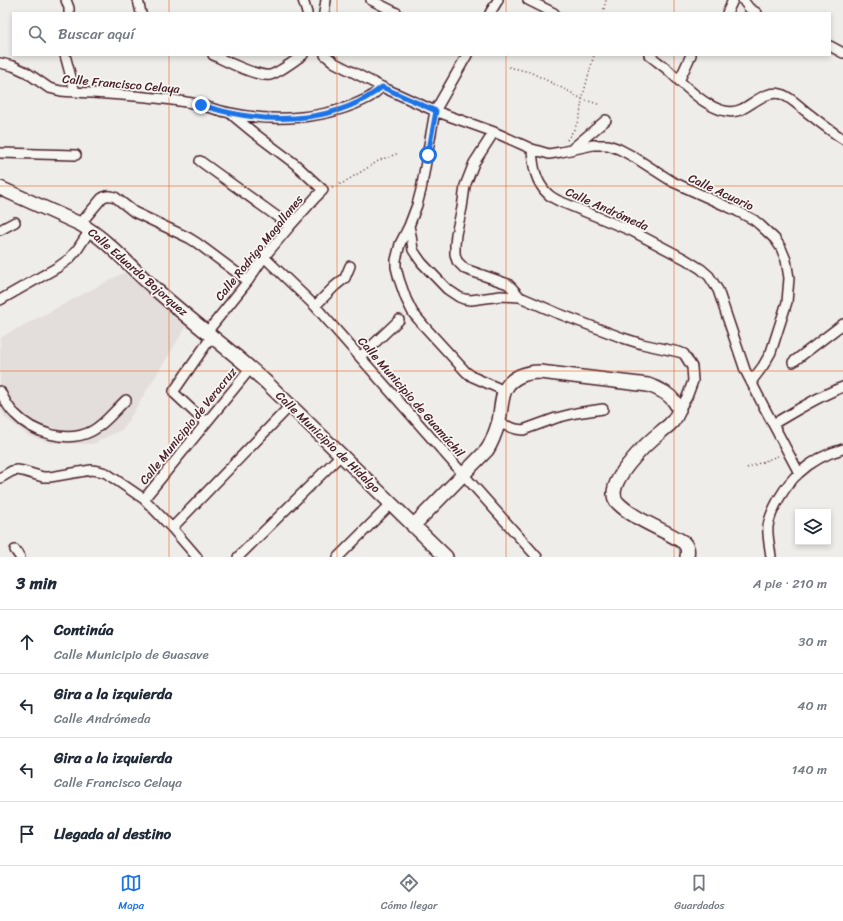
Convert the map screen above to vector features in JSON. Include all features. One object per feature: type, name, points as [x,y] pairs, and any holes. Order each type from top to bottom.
[{"type":"street","points":[[66,0],[69,12]]},
{"type":"street","points":[[138,0],[141,12]]},
{"type":"street","points":[[303,0],[307,12]]},
{"type":"street","points":[[324,12],[326,0]]},
{"type":"street","points":[[371,0],[395,12]]},
{"type":"street","points":[[491,12],[498,0]]},
{"type":"street","points":[[528,0],[552,12]]},
{"type":"street","points":[[727,12],[733,0]]},
{"type":"street","points":[[743,0],[749,8],[755,12]]},
{"type":"street","points":[[831,47],[843,53]]},
{"type":"street","points":[[65,56],[75,92]]},
{"type":"street","points":[[215,56],[253,72],[269,75],[301,56]]},
{"type":"street","points":[[326,56],[382,87],[436,111],[494,132],[532,149]]},
{"type":"street","points":[[466,56],[436,111],[417,206],[400,244],[396,260],[399,279],[413,313],[466,372],[473,377],[505,391]]},
{"type":"street","points":[[650,56],[706,103],[717,108],[726,111],[741,110],[771,93],[782,95],[791,100],[830,131],[843,139]]},
{"type":"street","points":[[679,81],[691,56]]},
{"type":"street","name":"Calle Francisco Celaya","points":[[0,63],[13,66],[26,72],[49,88],[61,91],[142,96],[174,100],[231,113],[272,118],[308,116],[329,112],[371,96],[382,87]]},
{"type":"street","points":[[231,113],[254,133],[295,164],[323,190]]},
{"type":"street","points":[[572,149],[606,120]]},
{"type":"street","points":[[494,132],[474,163],[465,186],[456,234],[455,254],[457,261],[465,269],[508,284],[520,297]]},
{"type":"street","name":"Calle Acuario","points":[[532,149],[549,154],[593,145],[608,146],[619,149],[674,182],[754,220],[775,239],[786,260],[789,278],[787,302],[771,352],[751,382]]},
{"type":"street","name":"Calle Andrómeda","points":[[532,149],[533,164],[536,174],[541,187],[548,194],[559,201],[632,232],[701,269],[709,276],[718,290],[736,344],[751,382],[799,473]]},
{"type":"street","points":[[0,152],[76,155]]},
{"type":"street","points":[[200,161],[290,226]]},
{"type":"street","name":"Calle Eduardo Bojorquez","points":[[0,188],[85,227],[118,253],[152,286],[209,334]]},
{"type":"street","name":"Calle Rodrigo Magallanes","points":[[206,423],[174,393],[174,391],[209,334],[248,281],[264,256],[323,190]]},
{"type":"street","points":[[0,300],[58,267],[69,259],[77,250],[85,227],[102,198],[105,196],[115,197],[134,212],[193,241],[248,281]]},
{"type":"street","points":[[0,230],[15,222]]},
{"type":"street","points":[[409,226],[413,250],[416,256],[447,289],[464,299],[471,300],[501,296],[520,297],[539,306],[623,338],[684,354],[692,367],[693,381],[687,397],[672,423],[661,431],[639,452],[618,479],[614,488],[614,495],[616,502],[622,507],[683,542],[688,550],[688,557]]},
{"type":"street","name":"Calle Municipio de Guamúchil","points":[[264,256],[315,306],[533,556]]},
{"type":"street","points":[[315,306],[345,278],[350,266]]},
{"type":"street","points":[[360,357],[399,320]]},
{"type":"street","points":[[793,362],[843,324]]},
{"type":"street","name":"Calle Municipio de Hidalgo","points":[[209,334],[251,368],[414,526],[439,555]]},
{"type":"street","name":"Calle Municipio de Veracruz","points":[[144,499],[251,368]]},
{"type":"street","points":[[414,526],[487,450],[492,442],[498,423],[505,391],[510,382],[525,374],[540,372],[648,385],[659,389],[668,395],[675,401],[679,410]]},
{"type":"street","points":[[773,424],[814,401],[843,388]]},
{"type":"street","points":[[0,391],[6,403],[15,415],[27,424],[41,432],[66,437],[78,436],[90,432],[100,426],[126,400]]},
{"type":"street","points":[[172,528],[290,406]]},
{"type":"street","points":[[498,423],[523,430],[556,418],[576,413],[603,410]]},
{"type":"street","points":[[771,557],[768,525],[772,513],[782,494],[799,473],[822,457],[843,449]]},
{"type":"street","points":[[238,557],[341,455]]},
{"type":"street","points":[[0,478],[12,471],[17,470],[43,477],[91,470],[106,473],[144,499],[197,557]]},
{"type":"street","points":[[338,557],[391,504]]},
{"type":"path","points":[[603,12],[606,0]]},
{"type":"path","points":[[566,141],[576,128],[580,116],[582,100],[594,56]]},
{"type":"path","points":[[509,67],[530,72],[582,100],[598,104]]},
{"type":"path","points":[[323,190],[343,183],[380,160],[399,153]]},
{"type":"path","points":[[747,468],[787,452]]},
{"type":"shaded area","points":[[125,272],[188,324],[123,429],[93,444],[51,443],[29,436],[5,418],[0,407],[0,339]]},
{"type":"route","points":[[201,105],[231,113],[258,117],[286,118],[308,116],[329,112],[350,105],[371,96],[382,87],[436,111],[428,155]]}]
